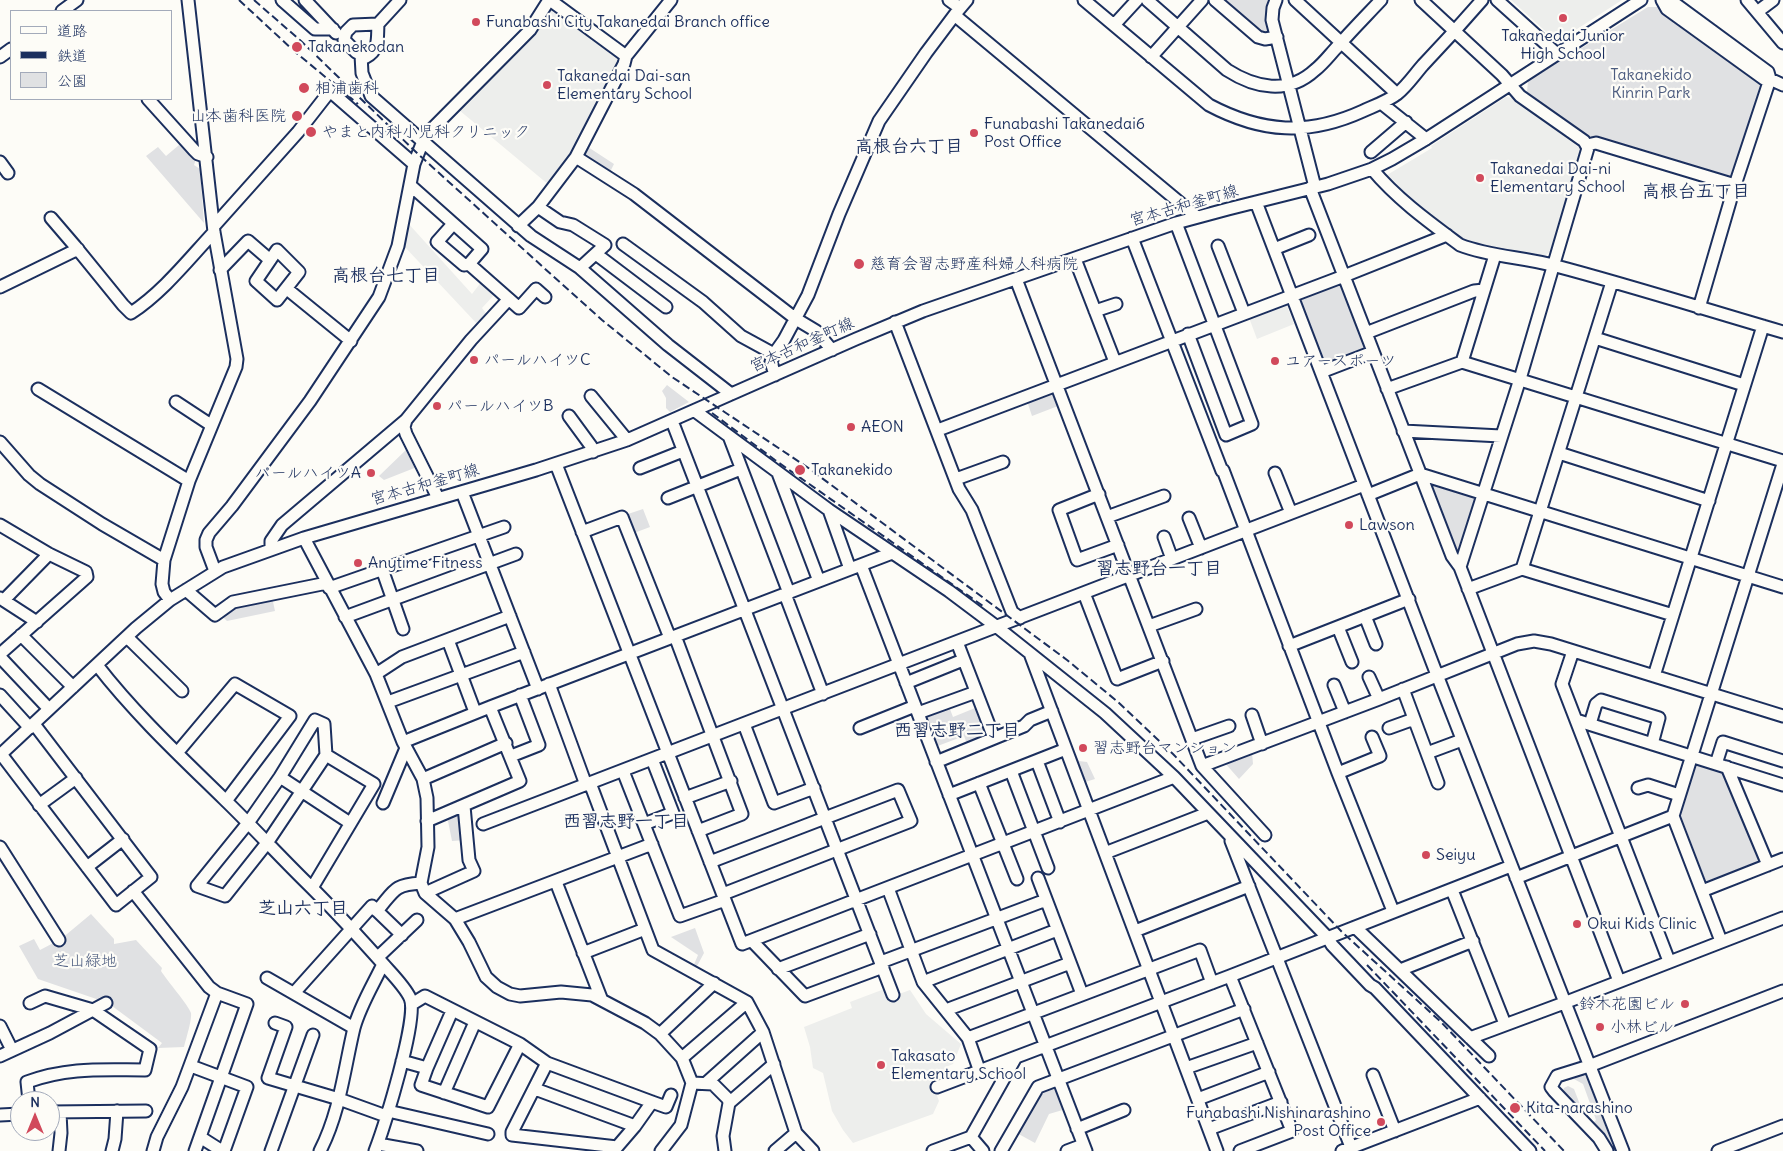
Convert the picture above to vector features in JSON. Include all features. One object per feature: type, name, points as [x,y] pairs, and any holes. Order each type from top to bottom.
[{"type":"street","points":[[170,600],[164,592],[162,584],[162,566],[189,481],[236,367],[237,359],[214,229],[188,0]]},
{"type":"street","points":[[282,0],[315,29],[333,29]]},
{"type":"street","points":[[304,0],[363,59],[365,83],[371,96],[518,226],[580,268],[668,345],[731,394]]},
{"type":"street","points":[[344,40],[346,32],[353,25],[374,26],[400,0]]},
{"type":"street","points":[[215,571],[206,547],[209,533],[232,506],[310,401],[375,304],[389,273],[401,236],[414,164],[425,136],[530,30],[549,0],[626,56]]},
{"type":"street","points":[[518,226],[538,207],[576,156],[624,64],[626,56],[671,0]]},
{"type":"street","points":[[949,0],[961,7]]},
{"type":"street","points":[[1084,0],[1209,105],[1230,116],[1276,129],[1300,129],[1330,124],[1397,94],[1482,0]]},
{"type":"street","points":[[1114,26],[1137,0]]},
{"type":"street","points":[[1147,0],[1227,70],[1242,80],[1272,88],[1288,86],[1314,71],[1381,0]]},
{"type":"street","points":[[1151,57],[1202,0]]},
{"type":"street","points":[[1215,0],[1258,37],[1265,39],[1277,37]]},
{"type":"street","points":[[1276,0],[1272,14],[1313,188],[1403,431],[1452,556],[1460,567],[1619,981]]},
{"type":"street","points":[[1295,0],[1397,94]]},
{"type":"street","points":[[1421,0],[1502,75],[1520,96],[1587,145],[1586,154],[1520,379],[1460,567]]},
{"type":"street","points":[[1497,0],[1557,54]]},
{"type":"street","name":"宮本古和釜町線","points":[[1,752],[170,600],[215,571],[271,548],[438,498],[463,494],[627,440],[895,322],[1132,238],[1197,217],[1313,188],[1372,169],[1392,160],[1426,140],[1509,84],[1641,0]]},
{"type":"street","points":[[1662,0],[1667,9],[1764,79],[1770,79],[1783,85]]},
{"type":"street","points":[[1670,0],[1768,72],[1770,79],[1735,185],[1700,308]]},
{"type":"street","points":[[1747,0],[1783,43]]},
{"type":"street","points":[[1757,12],[1773,0]]},
{"type":"street","points":[[961,7],[958,18],[1197,217]]},
{"type":"street","points":[[775,374],[771,362],[774,354],[796,319],[820,267],[839,214],[879,121],[926,53],[961,7]]},
{"type":"street","points":[[363,59],[372,54],[377,44],[374,26]]},
{"type":"street","points":[[51,218],[123,305],[132,313],[145,304],[165,284],[298,132],[330,91],[414,164]]},
{"type":"street","points":[[149,100],[198,154],[207,157]]},
{"type":"street","points":[[1381,102],[1426,140]]},
{"type":"street","points":[[1371,152],[1406,122]]},
{"type":"street","points":[[1587,145],[1596,143],[1735,185]]},
{"type":"street","points":[[576,156],[634,194],[796,319],[816,331],[832,350]]},
{"type":"street","points":[[0,162],[8,172]]},
{"type":"street","points":[[1372,169],[1391,190],[1460,244],[1495,255],[1554,265],[1783,332]]},
{"type":"street","points":[[410,185],[482,249],[464,266],[437,242],[453,224]]},
{"type":"street","points":[[1256,202],[1462,740],[1623,1151]]},
{"type":"street","points":[[538,207],[560,222],[573,225],[605,245],[580,268]]},
{"type":"street","points":[[1176,224],[1252,424],[1226,434],[1188,334]]},
{"type":"street","points":[[1274,248],[1309,235]]},
{"type":"street","points":[[938,430],[1447,235]]},
{"type":"street","points":[[1132,238],[1318,722],[1393,911]]},
{"type":"street","points":[[220,270],[248,242],[270,260]]},
{"type":"street","points":[[623,244],[703,302],[741,336],[774,354]]},
{"type":"street","points":[[1218,246],[1244,313]]},
{"type":"street","points":[[0,287],[78,249]]},
{"type":"street","points":[[277,250],[299,272],[277,300],[256,281],[270,260],[277,250]]},
{"type":"street","points":[[596,254],[666,307]]},
{"type":"street","points":[[1462,362],[1495,255]]},
{"type":"street","points":[[1075,259],[1115,362]]},
{"type":"street","points":[[468,264],[519,308],[536,290],[545,297]]},
{"type":"street","points":[[1016,279],[1202,766],[1265,835]]},
{"type":"street","points":[[1522,569],[1612,282]]},
{"type":"street","points":[[287,289],[351,341]]},
{"type":"street","points":[[1366,333],[1474,291],[1484,290]]},
{"type":"street","points":[[271,548],[271,541],[282,525],[406,420],[479,331],[508,300]]},
{"type":"street","points":[[1095,311],[1116,304]]},
{"type":"street","points":[[895,322],[938,430],[959,489],[972,510],[1012,612],[1020,618]]},
{"type":"street","points":[[1654,676],[1763,326]]},
{"type":"street","points":[[1595,338],[1744,385]]},
{"type":"street","points":[[1321,372],[1373,352]]},
{"type":"street","points":[[1387,389],[1462,362],[1783,463],[1673,816],[1721,941]]},
{"type":"street","points":[[38,389],[189,481]]},
{"type":"street","points":[[591,396],[627,440]]},
{"type":"street","points":[[176,402],[211,425]]},
{"type":"street","points":[[695,411],[829,510],[949,591],[1105,713],[1174,777],[1328,938],[1332,946],[1375,988],[1530,1151]]},
{"type":"street","points":[[569,416],[591,446],[593,452]]},
{"type":"street","points":[[406,420],[404,426],[406,434],[438,498]]},
{"type":"street","points":[[672,421],[893,995]]},
{"type":"street","points":[[1403,431],[1501,436]]},
{"type":"street","points":[[728,436],[822,694]]},
{"type":"street","points":[[0,442],[29,475],[40,484],[102,524],[164,560]]},
{"type":"street","points":[[640,468],[683,452]]},
{"type":"street","points":[[1559,453],[1709,500]]},
{"type":"street","points":[[956,479],[1002,462]]},
{"type":"street","points":[[556,464],[742,944],[1174,777]]},
{"type":"street","points":[[668,498],[741,469]]},
{"type":"street","points":[[777,472],[819,581]]},
{"type":"street","points":[[1275,473],[1291,513]]},
{"type":"street","points":[[483,824],[1291,513],[1420,474],[1783,587]]},
{"type":"street","points":[[463,494],[538,689]]},
{"type":"street","points":[[1099,494],[1059,510],[1077,560],[1118,544]]},
{"type":"street","points":[[1107,517],[1164,496]]},
{"type":"street","points":[[829,510],[850,569]]},
{"type":"street","points":[[582,532],[622,517],[730,781],[742,814],[698,832]]},
{"type":"street","points":[[1189,518],[1201,548]]},
{"type":"street","points":[[186,590],[215,615],[233,602],[328,586],[382,570],[504,527]]},
{"type":"street","points":[[0,540],[4,528],[49,554],[86,572],[87,577],[0,656],[49,709]]},
{"type":"street","points":[[1164,537],[1172,559]]},
{"type":"street","points":[[304,538],[376,674],[404,745],[423,778],[427,798],[428,821],[428,848],[423,888]]},
{"type":"street","points":[[383,804],[404,745],[475,712],[892,553]]},
{"type":"street","points":[[36,622],[2,599],[49,554]]},
{"type":"street","points":[[346,617],[516,554]]},
{"type":"street","points":[[862,565],[1085,1148],[1066,1151]]},
{"type":"street","points":[[1468,589],[1522,569],[1673,615]]},
{"type":"street","points":[[382,570],[403,629]]},
{"type":"street","points":[[1084,593],[1117,679],[1163,662]]},
{"type":"street","points":[[1289,646],[1409,599]]},
{"type":"street","points":[[1149,626],[1196,609]]},
{"type":"street","points":[[376,674],[402,657],[510,616]]},
{"type":"street","points":[[1366,616],[1376,644]]},
{"type":"street","points":[[1338,627],[1352,662]]},
{"type":"street","points":[[21,635],[73,687]]},
{"type":"street","points":[[127,637],[182,691]]},
{"type":"street","points":[[448,640],[475,712]]},
{"type":"street","points":[[1202,766],[1403,690],[1493,652],[1517,644],[1534,641],[1573,651],[1783,716]]},
{"type":"street","points":[[957,642],[994,738]]},
{"type":"street","points":[[1573,651],[1562,684],[1669,961]]},
{"type":"street","points":[[388,702],[524,652]]},
{"type":"street","points":[[1031,654],[1217,1151]]},
{"type":"street","points":[[906,683],[963,660]]},
{"type":"street","points":[[96,665],[127,702],[176,753],[352,928],[410,998],[412,1004],[411,1028],[376,1148],[417,1151]]},
{"type":"street","points":[[1369,677],[1379,699]]},
{"type":"street","points":[[176,753],[235,684],[290,716],[226,801]]},
{"type":"street","points":[[549,684],[619,857],[653,950],[747,1002],[763,1032],[796,1133],[813,1151]]},
{"type":"street","points":[[1334,685],[1345,712]]},
{"type":"street","points":[[1403,690],[1438,783]]},
{"type":"street","points":[[860,728],[976,692]]},
{"type":"street","points":[[511,756],[538,745],[520,695]]},
{"type":"street","points":[[0,696],[32,726],[76,778],[151,876],[116,905],[1,752]]},
{"type":"street","points":[[1590,724],[1596,704],[1601,700],[1626,707],[1659,718],[1652,744]]},
{"type":"street","points":[[428,821],[520,781],[490,707]]},
{"type":"street","points":[[936,762],[1024,726],[1030,720],[1052,711]]},
{"type":"street","points":[[1252,715],[1262,744]]},
{"type":"street","points":[[1390,728],[1414,719]]},
{"type":"street","points":[[316,720],[324,724],[326,756],[267,843],[226,896],[198,886],[248,823],[280,777],[316,720]]},
{"type":"street","points":[[1576,720],[1783,785]]},
{"type":"street","points":[[744,724],[774,803],[814,788]]},
{"type":"street","points":[[1192,739],[1230,726]]},
{"type":"street","points":[[1338,773],[1380,756],[1372,737]]},
{"type":"street","points":[[1427,753],[1462,740]]},
{"type":"street","points":[[1768,865],[1722,766],[1723,742],[1783,761]]},
{"type":"street","points":[[423,778],[506,744]]},
{"type":"street","points":[[949,795],[1066,749]]},
{"type":"street","points":[[312,888],[374,784],[326,756]]},
{"type":"street","points":[[644,824],[673,813],[652,759]]},
{"type":"street","points":[[1036,761],[1060,822]]},
{"type":"street","points":[[623,770],[680,916],[911,821],[898,790],[710,862]]},
{"type":"street","points":[[1011,771],[1048,868]]},
{"type":"street","points":[[280,777],[350,823]]},
{"type":"street","points":[[40,805],[76,778]]},
{"type":"street","points":[[685,798],[730,781]]},
{"type":"street","points":[[979,783],[1017,879]]},
{"type":"street","points":[[1638,788],[1648,785],[1679,795]]},
{"type":"street","points":[[377,911],[397,887],[402,884],[423,888],[474,871],[468,860],[464,806]]},
{"type":"street","points":[[1105,853],[1208,813]]},
{"type":"street","points":[[1516,878],[1620,835],[1673,816]]},
{"type":"street","points":[[1229,835],[1277,958],[1347,1149],[1480,1098]]},
{"type":"street","points":[[87,867],[123,839]]},
{"type":"street","points":[[455,919],[652,844]]},
{"type":"street","points":[[0,847],[59,940]]},
{"type":"street","points":[[1702,891],[1783,859]]},
{"type":"street","points":[[937,1087],[1277,958],[1511,866]]},
{"type":"street","points":[[1038,878],[1082,994]]},
{"type":"street","points":[[556,882],[601,998]]},
{"type":"street","points":[[1134,931],[1248,886]]},
{"type":"street","points":[[423,888],[455,919],[486,976],[497,987],[510,994],[530,996],[562,992],[592,995],[601,998],[645,1022],[660,1034],[682,1058],[692,1083],[681,1125],[661,1151]]},
{"type":"street","points":[[888,888],[923,982],[968,1038],[980,1072]]},
{"type":"street","points":[[1452,890],[1506,1024]]},
{"type":"street","points":[[133,891],[201,978],[217,993],[247,1004],[195,1151]]},
{"type":"street","points":[[752,940],[804,996],[912,951],[1046,900]]},
{"type":"street","points":[[294,994],[372,906],[402,935]]},
{"type":"street","points":[[1470,1038],[1783,918]]},
{"type":"street","points":[[320,1151],[330,1131],[340,1100],[354,1028],[381,961],[417,920]]},
{"type":"street","points":[[1355,927],[1489,1056]]},
{"type":"street","points":[[583,953],[646,929]]},
{"type":"street","points":[[923,982],[1057,930]]},
{"type":"street","points":[[778,968],[870,934]]},
{"type":"street","points":[[1400,970],[1473,942]]},
{"type":"street","points":[[968,1038],[1200,950],[1212,983]]},
{"type":"street","points":[[946,1010],[1070,963]]},
{"type":"street","points":[[1230,976],[1292,1131],[1240,1151]]},
{"type":"street","points":[[266,978],[354,1028]]},
{"type":"street","points":[[660,1034],[714,983]]},
{"type":"street","points":[[1607,1151],[1598,1138],[1554,1091],[1551,1086],[1557,1076],[1589,1066],[1783,990]]},
{"type":"street","points":[[154,1151],[157,1137],[191,1066],[217,993]]},
{"type":"street","points":[[27,1091],[27,1082],[48,1074],[66,1071],[145,1070],[150,1049],[93,1010],[45,996],[30,1003]]},
{"type":"street","points":[[412,1004],[425,996],[520,1044],[548,1062],[666,1107],[671,1096]]},
{"type":"street","points":[[0,1056],[106,1002]]},
{"type":"street","points":[[682,1058],[747,1002]]},
{"type":"street","points":[[1001,1151],[1038,1087],[1244,1009]]},
{"type":"street","points":[[452,1011],[421,1085],[488,1107],[520,1044]]},
{"type":"street","points":[[444,1093],[474,1022]]},
{"type":"street","points":[[275,1023],[286,1027],[268,1078],[387,1113],[488,1134]]},
{"type":"street","points":[[0,1026],[12,1050]]},
{"type":"street","points":[[706,1083],[763,1032]]},
{"type":"street","points":[[271,1151],[313,1035]]},
{"type":"street","points":[[1186,1068],[1257,1043]]},
{"type":"street","points":[[933,1151],[971,1137],[1016,1057]]},
{"type":"street","points":[[402,1061],[427,1068]]},
{"type":"street","points":[[548,1062],[512,1135],[617,1147],[652,1102]]},
{"type":"street","points":[[729,1104],[774,1064]]},
{"type":"street","points":[[191,1066],[247,1086],[223,1151],[200,1137]]},
{"type":"street","points":[[1198,1099],[1269,1072]]},
{"type":"street","points":[[1373,1075],[1395,1131]]},
{"type":"street","points":[[692,1083],[713,1084],[728,1100],[729,1104],[723,1136],[725,1151]]},
{"type":"street","points":[[535,1089],[635,1126]]},
{"type":"street","points":[[1209,1129],[1281,1102]]},
{"type":"street","points":[[1077,1129],[1124,1110]]},
{"type":"street","points":[[112,1151],[117,1111]]},
{"type":"street","points":[[60,1112],[146,1111]]},
{"type":"street","points":[[1718,1151],[1783,1126]]},
{"type":"street","points":[[59,1151],[60,1130]]},
{"type":"street","points":[[775,1151],[796,1133]]},
{"type":"street","points":[[971,1137],[983,1151]]},
{"type":"shaded area","name":"Takanedai Junior High School","points":[[1511,0],[1622,0],[1560,40],[1554,39]]},
{"type":"shaded area","name":"Takanedai Dai-san Elementary School","points":[[554,8],[623,60],[589,125],[549,185],[459,110],[536,32],[551,9]]},
{"type":"shaded area","name":"Takanedai Dai-ni Elementary School","points":[[1506,97],[1512,98],[1581,149],[1552,250],[1541,259],[1492,250],[1464,241],[1450,233],[1387,181],[1387,175],[1432,148],[1431,146]]},
{"type":"shaded area","points":[[407,222],[472,294],[482,281],[495,294],[482,308],[488,316],[479,326],[403,245]]},
{"type":"shaded area","points":[[1285,301],[1294,324],[1257,339],[1248,315]]},
{"type":"shaded area","name":"Takasato Elementary School","points":[[887,988],[891,997],[910,990],[926,1014],[961,1044],[953,1064],[946,1067],[948,1074],[944,1079],[933,1085],[939,1101],[933,1114],[853,1143],[832,1111],[823,1073],[813,1068],[810,1047],[804,1027],[852,1008],[850,1002]]},
{"type":"green space","points":[[1219,0],[1273,0],[1272,33],[1267,37]]},
{"type":"green space","name":"Takanekido Kinrin Park","points":[[1648,7],[1659,7],[1764,84],[1734,181],[1585,135],[1527,92],[1528,81]]},
{"type":"green space","points":[[179,145],[196,159],[194,165],[200,169],[204,223],[146,156],[158,147],[166,156]]},
{"type":"green space","points":[[588,147],[614,164],[610,172],[586,156],[585,153]]},
{"type":"green space","points":[[1343,282],[1367,351],[1324,365],[1299,298]]},
{"type":"green space","points":[[667,385],[689,402],[670,412],[666,408],[666,398],[662,391]]},
{"type":"green space","points":[[1050,392],[1054,395],[1058,406],[1032,416],[1027,401]]},
{"type":"green space","points":[[408,448],[417,467],[384,480],[379,476]]},
{"type":"green space","points":[[1431,481],[1476,495],[1459,550],[1453,550],[1428,485]]},
{"type":"green space","points":[[643,509],[650,527],[634,533],[628,514]]},
{"type":"green space","points":[[272,597],[275,611],[227,621],[221,615],[234,604]]},
{"type":"green space","points":[[948,704],[953,717],[980,706],[991,733],[968,746],[964,736],[935,747],[924,714]]},
{"type":"green space","points":[[1073,749],[1079,761],[1087,762],[1095,779],[1082,783],[1069,751]]},
{"type":"green space","points":[[1252,752],[1253,764],[1239,779],[1224,762]]},
{"type":"green space","points":[[1696,762],[1724,770],[1759,862],[1758,865],[1707,885],[1681,816]]},
{"type":"green space","points":[[462,811],[466,840],[452,841],[447,816]]},
{"type":"green space","name":"芝山緑地","points":[[91,914],[114,939],[114,944],[136,940],[162,968],[161,971],[191,1013],[184,1047],[158,1048],[162,1043],[108,1003],[38,979],[19,946],[34,939],[40,950],[61,939]]},
{"type":"green space","points":[[695,928],[704,953],[696,968],[693,967],[698,955],[671,937]]},
{"type":"green space","points":[[1582,1074],[1587,1078],[1615,1151],[1611,1151],[1592,1124],[1596,1120],[1583,1084],[1574,1079],[1559,1085],[1561,1080]]},
{"type":"green space","points":[[1053,1084],[1058,1086],[1066,1109],[1049,1114],[1035,1143],[1015,1132],[1040,1089]]},
{"type":"green space","points":[[1568,1086],[1574,1089],[1584,1115],[1562,1094],[1564,1088]]},
{"type":"railway","points":[[239,0],[294,51],[358,104]]},
{"type":"railway","points":[[254,0],[301,41],[418,154],[543,267],[602,320],[672,377],[807,467],[1067,660],[1118,702],[1173,754],[1342,932],[1441,1022],[1564,1151]]},
{"type":"railway","points":[[712,413],[775,460],[983,606]]},
{"type":"railway","points":[[1367,965],[1545,1151]]},
{"type":"place","name":"Takanedai Junior High School","points":[[1563,18]]},
{"type":"place","name":"Funabashi City Takanedai Branch office","points":[[476,22]]},
{"type":"place","name":"Takanekodan","points":[[297,47]]},
{"type":"place","name":"Takanedai Dai-san Elementary School","points":[[547,85]]},
{"type":"place","name":"相浦歯科","points":[[304,88]]},
{"type":"place","name":"山本歯科医院","points":[[297,116]]},
{"type":"place","name":"やまと内科小児科クリニック","points":[[311,132]]},
{"type":"place","name":"Funabashi Takanedai6 Post Office","points":[[974,133]]},
{"type":"place","name":"Takanedai Dai-ni Elementary School","points":[[1480,178]]},
{"type":"place","name":"慈育会習志野産科婦人科病院","points":[[859,264]]},
{"type":"place","name":"パールハイツC","points":[[474,360]]},
{"type":"place","name":"ユアースポーツ","points":[[1275,361]]},
{"type":"place","name":"パールハイツB","points":[[437,406]]},
{"type":"place","name":"AEON","points":[[851,427]]},
{"type":"place","name":"Takanekido","points":[[800,470]]},
{"type":"place","name":"パールハイツA","points":[[371,473]]},
{"type":"place","name":"Lawson","points":[[1349,525]]},
{"type":"place","name":"Anytime Fitness","points":[[358,563]]},
{"type":"place","name":"習志野台マンション","points":[[1083,748]]},
{"type":"place","name":"Seiyu","points":[[1426,855]]},
{"type":"place","name":"Okui Kids Clinic","points":[[1577,924]]},
{"type":"place","name":"鈴木花園ビル","points":[[1685,1004]]},
{"type":"place","name":"小林ビル","points":[[1600,1027]]},
{"type":"place","name":"Takasato Elementary School","points":[[881,1065]]},
{"type":"place","name":"Kita-narashino","points":[[1515,1108]]},
{"type":"place","name":"Funabashi Nishinarashino Post Office","points":[[1381,1122]]},
{"type":"district","name":"高根台六丁目","points":[[909,147]]},
{"type":"district","name":"高根台五丁目","points":[[1696,192]]},
{"type":"district","name":"高根台七丁目","points":[[386,276]]},
{"type":"district","name":"習志野台一丁目","points":[[1159,569]]},
{"type":"district","name":"西習志野二丁目","points":[[957,731]]},
{"type":"district","name":"西習志野一丁目","points":[[626,822]]},
{"type":"district","name":"芝山六丁目","points":[[303,909]]}]
